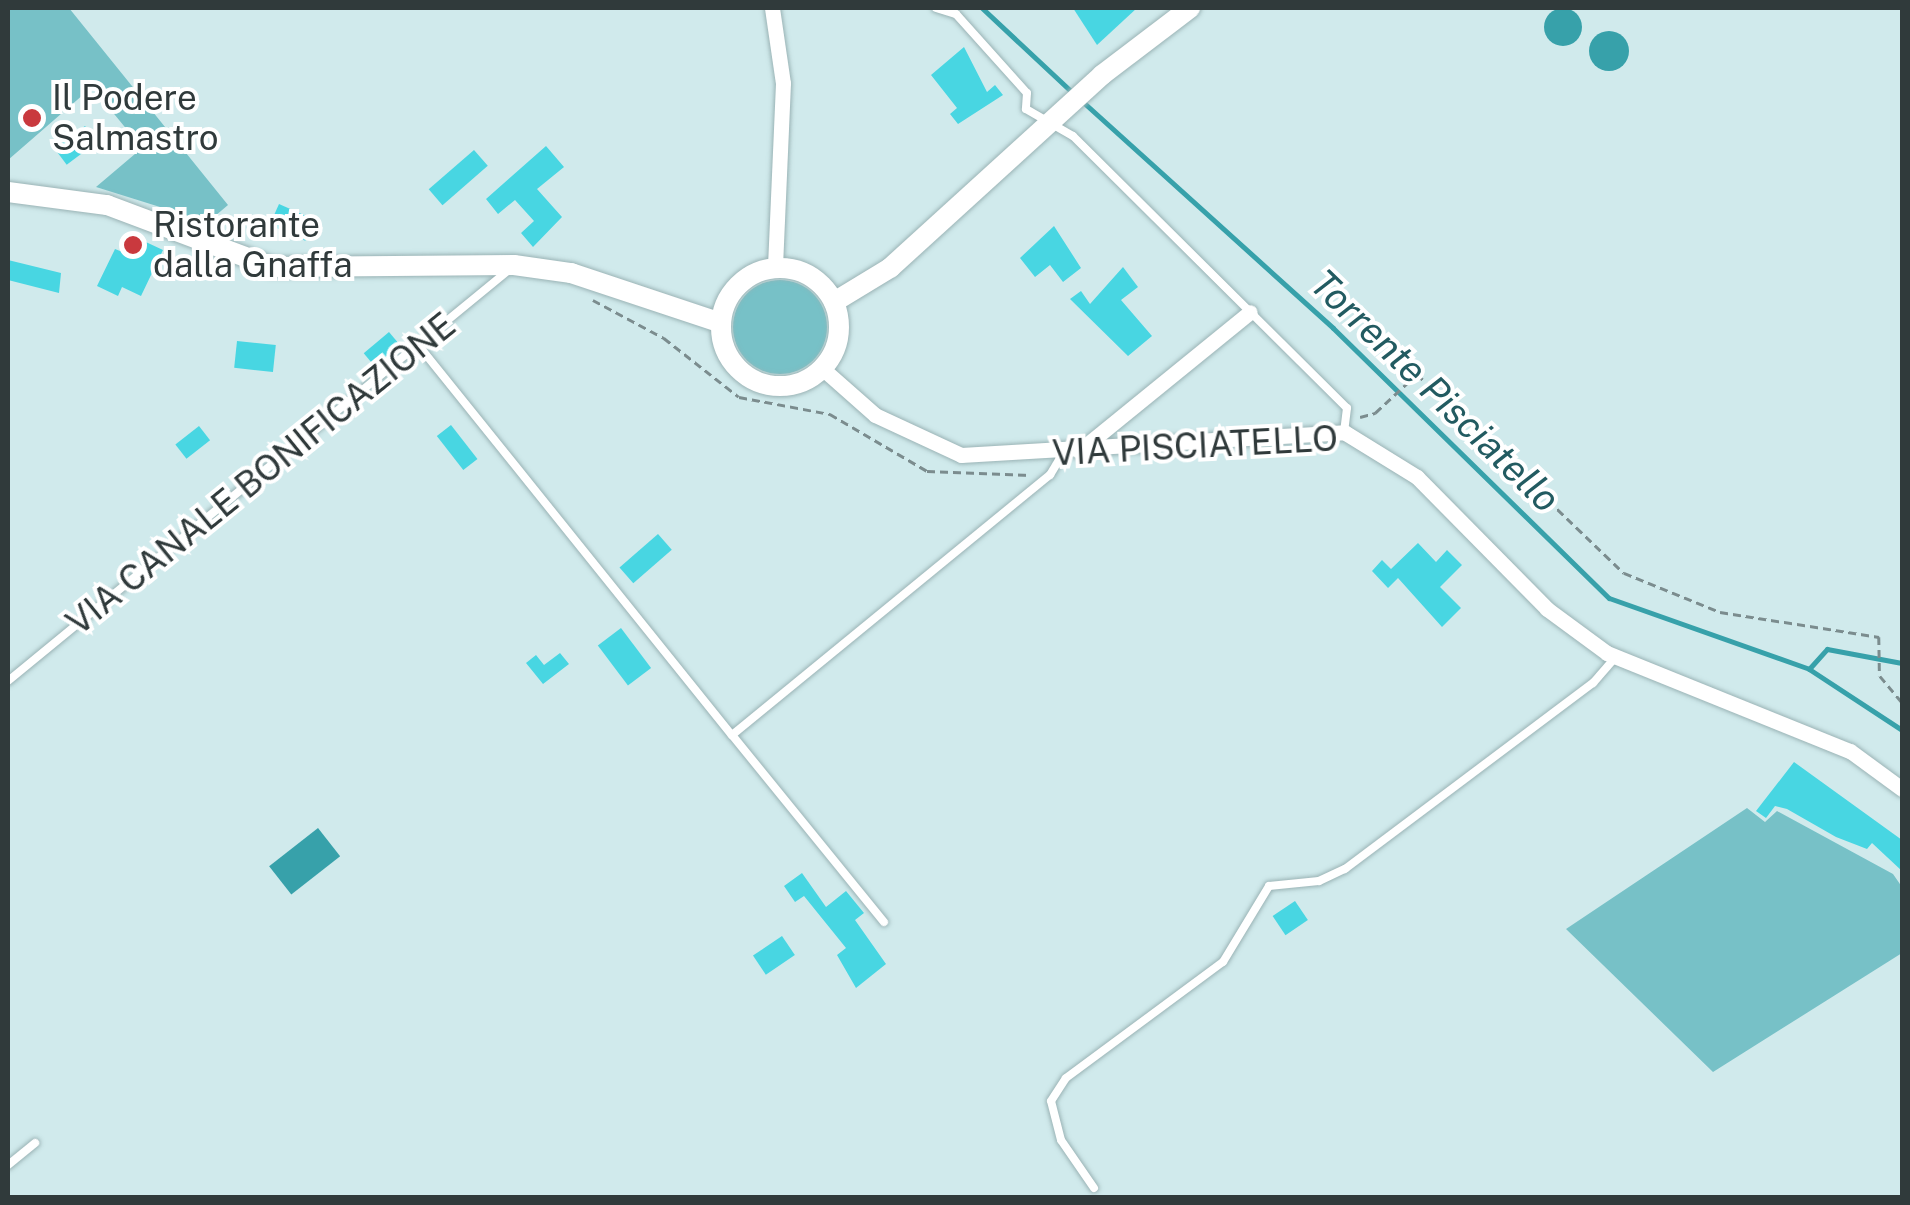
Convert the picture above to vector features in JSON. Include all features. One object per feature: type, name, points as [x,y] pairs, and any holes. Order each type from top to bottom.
[{"type":"street","points":[[772,8],[783,83],[775,268]]},
{"type":"street","points":[[834,302],[890,268],[1102,75],[1190,8]]},
{"type":"street","name":"VIA CANALE BONIFICAZIONE","points":[[8,192],[107,205],[272,267],[514,265],[571,273],[721,323]]},
{"type":"street","points":[[775,268],[810,276],[834,302],[838,344],[823,369],[792,386],[756,382],[730,358],[721,323],[732,292],[775,268]]},
{"type":"street","points":[[1066,456],[1250,312]]},
{"type":"street","name":"VIA PISCIATELLO","points":[[823,369],[875,416],[961,455],[1066,456],[1344,432],[1417,478],[1547,610],[1616,657],[1850,750],[1902,789]]},
{"type":"lane","points":[[936,8],[956,14],[1027,93],[1026,110],[1060,117],[1348,408],[1344,432]]},
{"type":"lane","name":"VIA CANALE BONIFICAZIONE","points":[[8,681],[514,265]]},
{"type":"lane","points":[[419,346],[884,922]]},
{"type":"lane","points":[[732,735],[1066,456]]},
{"type":"lane","points":[[1094,1188],[1061,1140],[1051,1102],[1066,1078],[1223,962],[1269,886],[1320,881],[1345,869],[1594,683],[1616,657]]},
{"type":"lane","points":[[8,1164],[35,1142]]},
{"type":"path","points":[[584,296],[664,338],[739,397],[830,414],[927,471],[1031,475],[1066,456]]},
{"type":"path","points":[[1348,408],[1365,419],[1406,380],[1426,380],[1585,543],[1624,573],[1720,612],[1870,634],[1884,652],[1881,668],[1887,688],[1902,702]]},
{"type":"shaded area","name":"Il Podere Salmastro","points":[[8,8],[69,8],[228,205],[208,222],[96,187],[142,148],[92,87],[8,160]]},
{"type":"shaded area","points":[[1563,8],[1577,13],[1582,27],[1577,41],[1563,46],[1549,41],[1544,27],[1549,13]]},
{"type":"shaded area","points":[[1609,31],[1623,37],[1629,51],[1623,65],[1609,71],[1595,65],[1589,51],[1595,37]]},
{"type":"shaded area","points":[[780,280],[798,284],[813,294],[823,309],[827,327],[823,345],[813,360],[798,370],[780,374],[762,370],[747,360],[737,345],[733,327],[737,309],[747,294],[762,284]]},
{"type":"shaded area","points":[[1747,808],[1765,822],[1777,811],[1893,874],[1902,887],[1902,953],[1713,1072],[1566,929]]},
{"type":"shaded area","points":[[318,828],[340,856],[291,895],[269,866]]},
{"type":"building","points":[[1073,8],[1137,8],[1097,45]]},
{"type":"building","points":[[964,47],[987,92],[995,85],[1003,95],[958,124],[950,114],[957,108],[931,75]]},
{"type":"building","points":[[85,126],[97,142],[67,165],[55,149]]},
{"type":"building","points":[[546,146],[564,167],[537,189],[562,217],[533,247],[521,233],[534,221],[515,200],[498,214],[486,199]]},
{"type":"building","points":[[474,150],[488,166],[442,205],[429,189]]},
{"type":"building","points":[[279,204],[315,220],[305,241],[270,225]]},
{"type":"building","points":[[1054,226],[1081,268],[1063,282],[1050,265],[1035,277],[1020,258]]},
{"type":"building","points":[[133,236],[163,250],[141,296],[122,287],[118,296],[97,286],[115,249],[125,253]]},
{"type":"building","points":[[8,260],[61,273],[59,293],[8,280]]},
{"type":"building","points":[[1123,267],[1138,287],[1121,300],[1152,336],[1128,356],[1070,299],[1081,291],[1090,304]]},
{"type":"building","points":[[389,332],[400,345],[375,366],[364,353]]},
{"type":"building","points":[[237,341],[276,345],[273,372],[234,368]]},
{"type":"building","points":[[451,425],[477,459],[463,470],[437,436]]},
{"type":"building","points":[[199,426],[210,440],[186,459],[175,444]]},
{"type":"building","points":[[658,534],[672,550],[633,583],[620,567]]},
{"type":"building","points":[[1418,543],[1436,562],[1447,550],[1462,565],[1440,587],[1461,608],[1442,627],[1398,578],[1388,588],[1372,571],[1382,560],[1391,569]]},
{"type":"building","points":[[621,628],[651,668],[628,685],[598,645]]},
{"type":"building","points":[[560,653],[569,664],[543,684],[526,663],[536,655],[544,665]]},
{"type":"building","points":[[1794,762],[1902,840],[1902,871],[1872,843],[1867,849],[1836,837],[1787,809],[1775,806],[1766,818],[1756,811]]},
{"type":"building","points":[[802,873],[826,907],[846,891],[864,913],[855,920],[886,964],[856,988],[837,955],[846,948],[804,896],[795,902],[784,886]]},
{"type":"building","points":[[1295,901],[1308,920],[1285,935],[1273,916]]},
{"type":"building","points":[[782,936],[795,955],[766,975],[753,956]]},
{"type":"waterway","name":"Torrente Pisciatello","points":[[982,8],[1075,95]]},
{"type":"waterway","name":"Torrente Pisciatello","points":[[1083,102],[1333,328],[1609,598],[1809,669],[1902,730]]},
{"type":"waterway","points":[[1809,669],[1827,649],[1902,663]]},
{"type":"place","name":"Il Podere Salmastro","points":[[32,118]]},
{"type":"place","name":"Ristorante dalla Gnaffa","points":[[133,245]]}]
